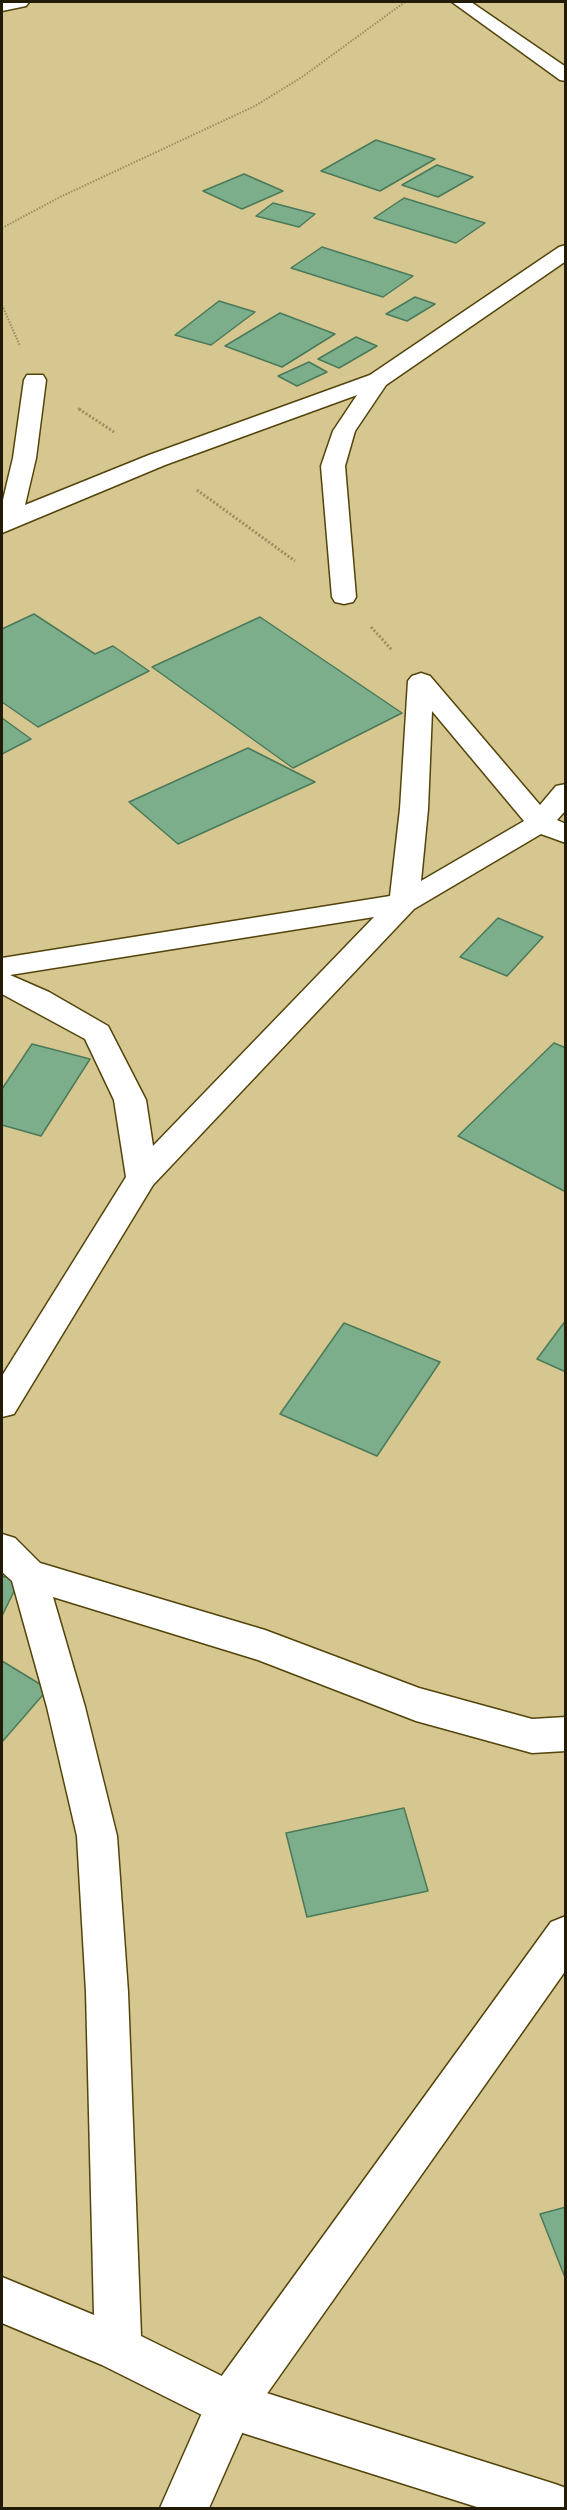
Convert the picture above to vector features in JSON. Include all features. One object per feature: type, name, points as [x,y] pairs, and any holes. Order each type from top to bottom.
[{"type":"street","points":[[2,6],[20,2]]},
{"type":"street","points":[[460,2],[566,76]]},
{"type":"street","points":[[4,524],[157,460],[378,380],[566,251]]},
{"type":"street","points":[[4,524],[18,493],[35,380]]},
{"type":"street","points":[[344,597],[333,466],[344,431],[378,380]]},
{"type":"street","points":[[421,681],[540,823],[566,835]]},
{"type":"street","points":[[404,903],[414,809],[421,681]]},
{"type":"street","points":[[2,1404],[142,1177],[404,903],[540,823],[566,792]]},
{"type":"street","points":[[2,967],[404,903]]},
{"type":"street","points":[[2,983],[38,999],[97,1033],[130,1100],[142,1177]]},
{"type":"street","points":[[15,1561],[265,1646],[416,1704],[532,1736],[566,1734]]},
{"type":"street","points":[[15,1561],[66,1707],[97,1836],[107,1992],[118,2349]]},
{"type":"street","points":[[184,2508],[230,2405],[566,1935]]},
{"type":"street","points":[[2,2300],[118,2349],[230,2405],[555,2508]]},
{"type":"path","points":[[2,228],[60,197],[255,106],[302,77],[405,2]]},
{"type":"path","points":[[2,305],[35,380],[157,460],[344,597],[421,681]]},
{"type":"building","points":[[376,140],[435,159],[380,191],[321,171]]},
{"type":"building","points":[[437,165],[473,177],[438,197],[402,185]]},
{"type":"building","points":[[244,174],[283,191],[242,209],[203,191]]},
{"type":"building","points":[[404,198],[485,223],[456,243],[374,218]]},
{"type":"building","points":[[273,203],[315,214],[299,227],[256,216]]},
{"type":"building","points":[[322,247],[413,276],[383,297],[291,268]]},
{"type":"building","points":[[415,297],[435,304],[407,321],[386,314]]},
{"type":"building","points":[[219,301],[255,312],[211,345],[175,335]]},
{"type":"building","points":[[280,313],[335,334],[282,367],[225,346]]},
{"type":"building","points":[[356,337],[377,346],[339,368],[318,359]]},
{"type":"building","points":[[309,362],[327,372],[297,386],[278,376]]},
{"type":"building","points":[[34,614],[95,654],[113,646],[149,671],[38,727],[2,702],[2,629]]},
{"type":"building","points":[[260,617],[402,713],[293,768],[152,667]]},
{"type":"building","points":[[2,718],[31,739],[2,754]]},
{"type":"building","points":[[248,748],[315,782],[178,844],[129,802]]},
{"type":"building","points":[[498,918],[543,937],[507,976],[460,957]]},
{"type":"building","points":[[554,1043],[566,1048],[566,1192],[458,1136]]},
{"type":"building","points":[[32,1044],[90,1059],[41,1136],[2,1125],[2,1089]]},
{"type":"building","points":[[566,1320],[566,1372],[537,1359]]},
{"type":"building","points":[[344,1323],[440,1362],[377,1456],[280,1414]]},
{"type":"building","points":[[2,1576],[19,1581],[2,1616]]},
{"type":"building","points":[[2,1661],[48,1689],[2,1742]]},
{"type":"building","points":[[404,1808],[428,1891],[307,1917],[286,1833]]},
{"type":"building","points":[[566,2207],[566,2280],[540,2214]]}]
